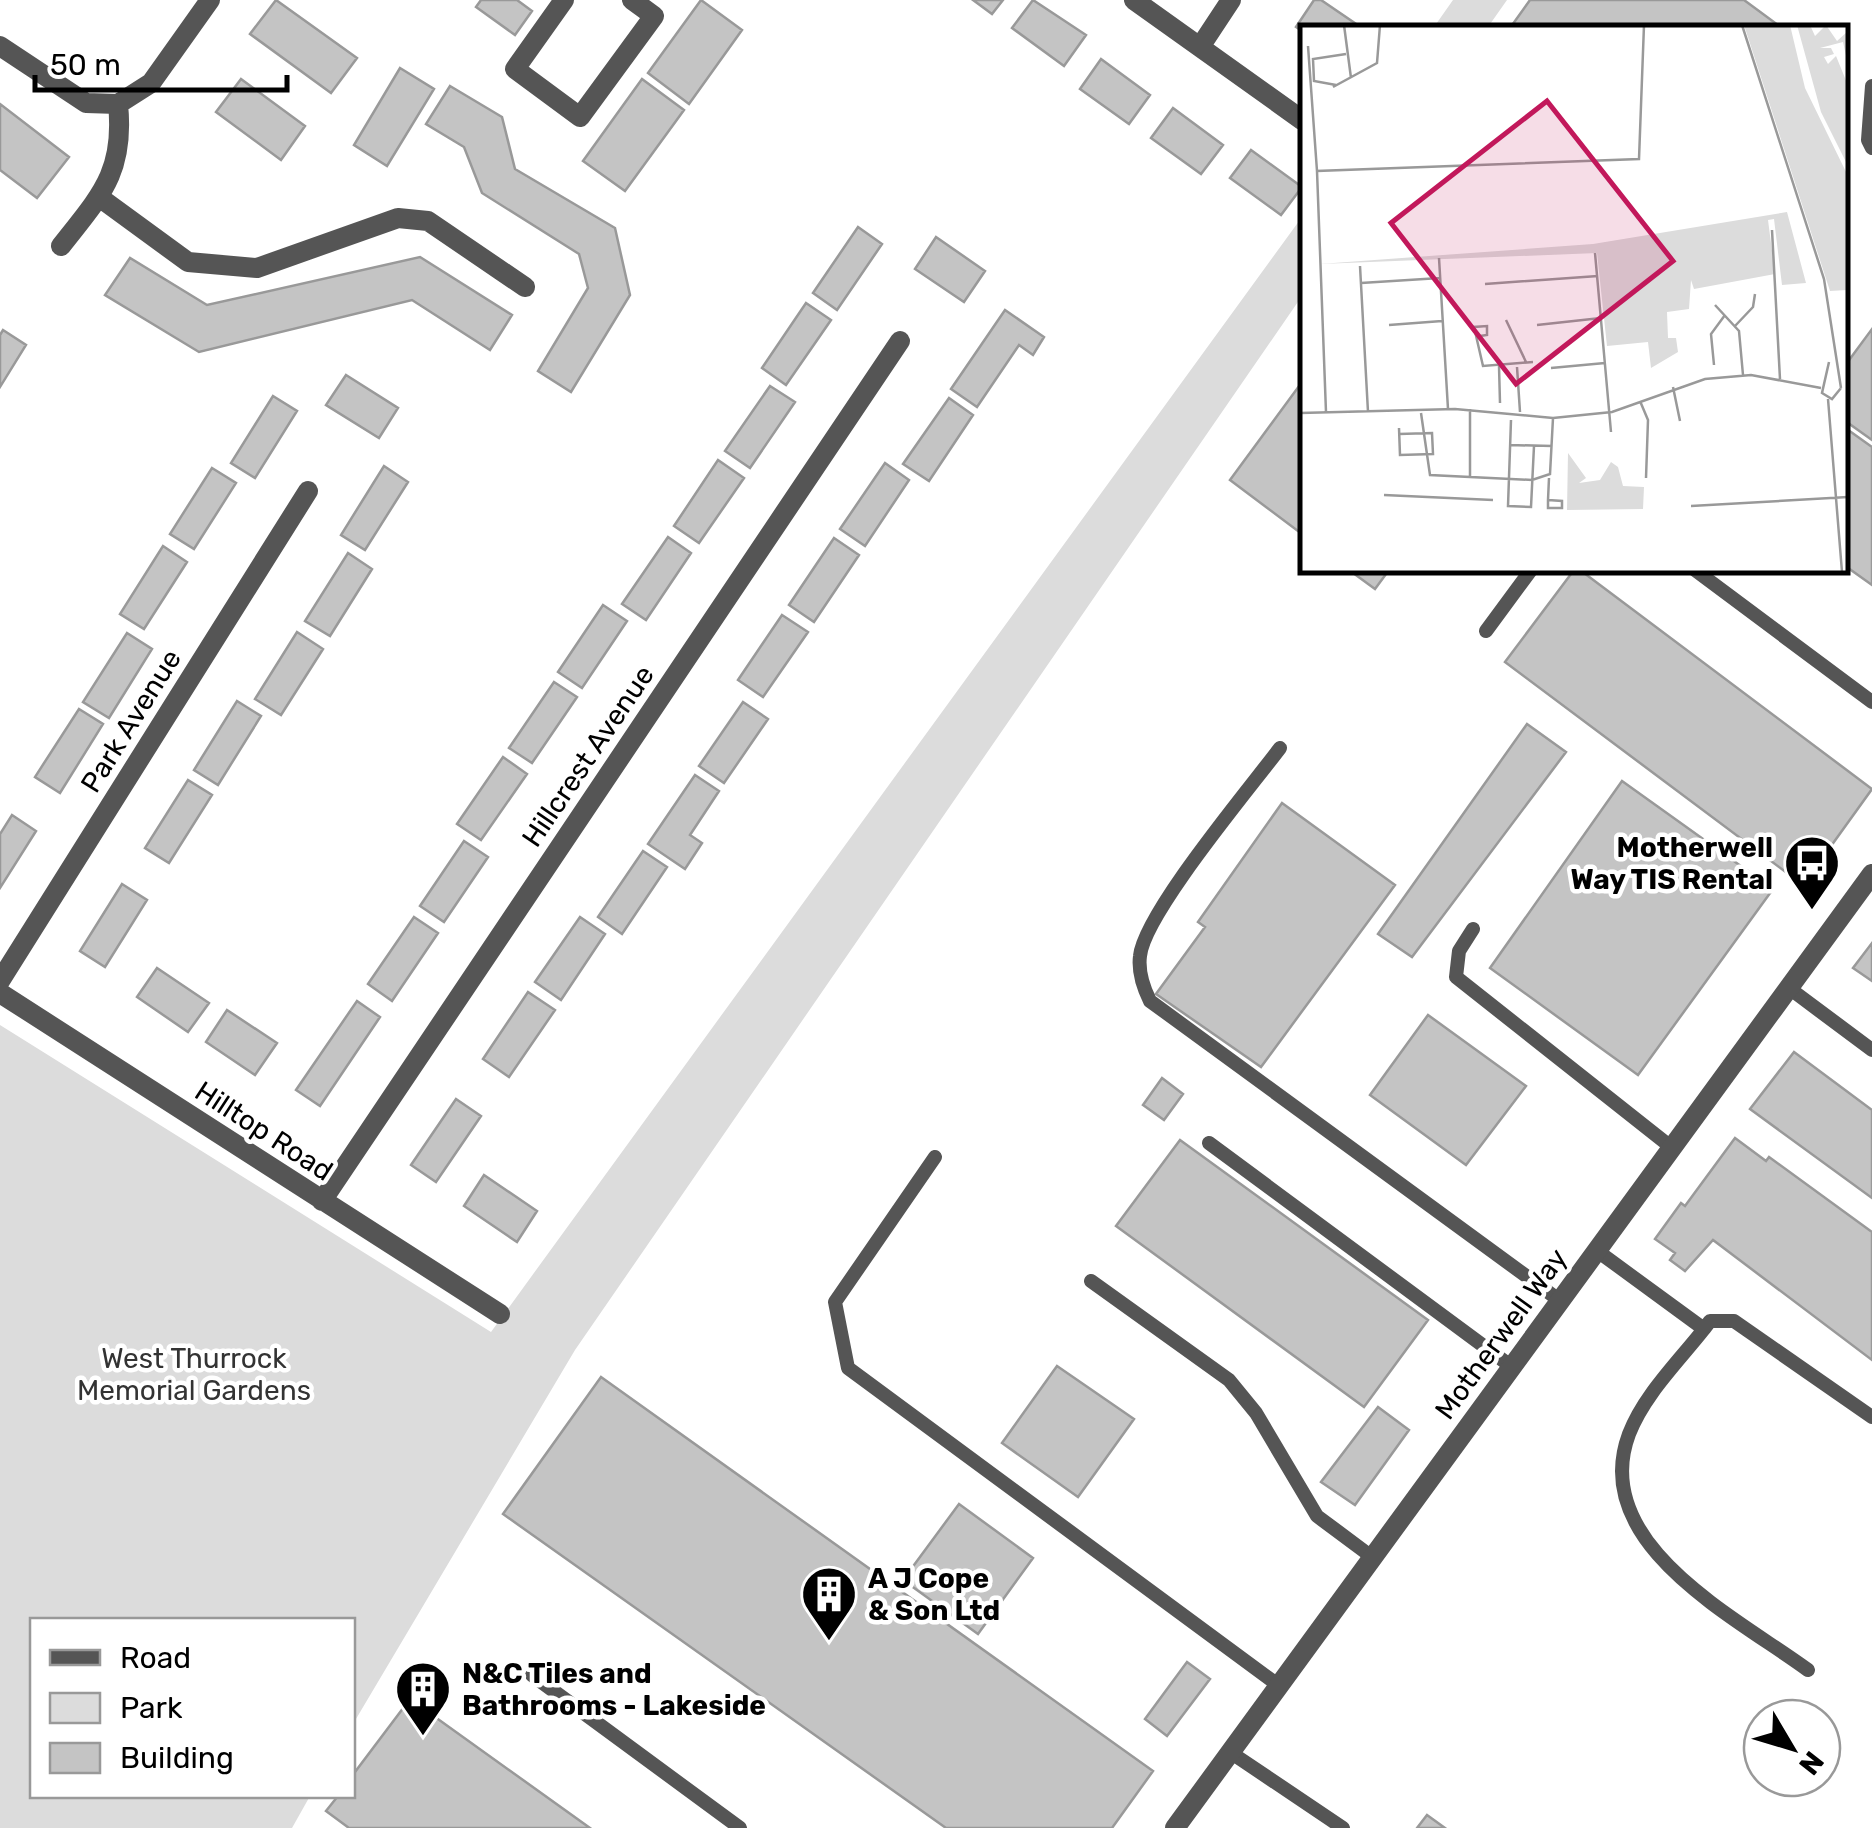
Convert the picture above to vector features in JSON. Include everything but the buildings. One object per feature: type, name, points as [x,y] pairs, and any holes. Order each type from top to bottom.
[{"type":"street","points":[[0,46],[86,103],[118,104],[151,83],[210,0]]},
{"type":"street","points":[[552,4],[516,70],[580,117],[654,16],[632,0]]},
{"type":"street","points":[[1134,0],[1300,119]]},
{"type":"street","points":[[1200,46],[1231,0]]},
{"type":"street","points":[[61,246],[99,198],[120,152],[118,104]]},
{"type":"street","points":[[99,198],[188,262],[257,268],[398,218],[428,220],[525,287]]},
{"type":"street","name":"Hillcrest Avenue","points":[[322,1200],[900,341]]},
{"type":"street","name":"Park Avenue","points":[[0,981],[308,490]]},
{"type":"street","name":"Motherwell Way","points":[[1176,1828],[1872,874]]},
{"type":"street","name":"Hilltop Road","points":[[0,993],[500,1314]]},
{"type":"lane","points":[[1872,86],[1868,140],[1872,148]]},
{"type":"lane","points":[[1486,632],[1529,572]]},
{"type":"lane","points":[[1698,572],[1872,702]]},
{"type":"lane","points":[[1280,748],[1167,898],[1140,953],[1142,985],[1150,1002],[1560,1300]]},
{"type":"lane","points":[[1473,930],[1459,950],[1456,977],[1671,1148]]},
{"type":"lane","points":[[1789,988],[1872,1050]]},
{"type":"lane","points":[[1209,1142],[1512,1367]]},
{"type":"lane","points":[[935,1157],[835,1302],[848,1368],[1278,1684]]},
{"type":"lane","points":[[1596,1250],[1704,1329]]},
{"type":"lane","points":[[1091,1282],[1229,1380],[1256,1413],[1317,1516],[1372,1557]]},
{"type":"lane","points":[[1808,1670],[1681,1577],[1645,1544],[1623,1491],[1629,1435],[1644,1405],[1710,1321],[1734,1320],[1872,1418]]},
{"type":"lane","points":[[532,1675],[740,1828]]},
{"type":"lane","points":[[1230,1752],[1343,1828]]},
{"type":"green space","points":[[1453,0],[1507,0],[1489,25],[1435,25]]},
{"type":"green space","name":"West Thurrock Memorial Gardens","points":[[1300,220],[1300,299],[575,1350],[355,1721],[355,1618],[30,1618],[30,1798],[309,1798],[292,1828],[0,1828],[0,1025],[491,1332]]},
{"type":"place","name":"Motherwell Way TIS Rental","points":[[1812,912]]},
{"type":"place","name":"A J Cope & Son Ltd","points":[[829,1643]]},
{"type":"place","name":"N&C Tiles and Bathrooms - Lakeside","points":[[423,1738]]}]
